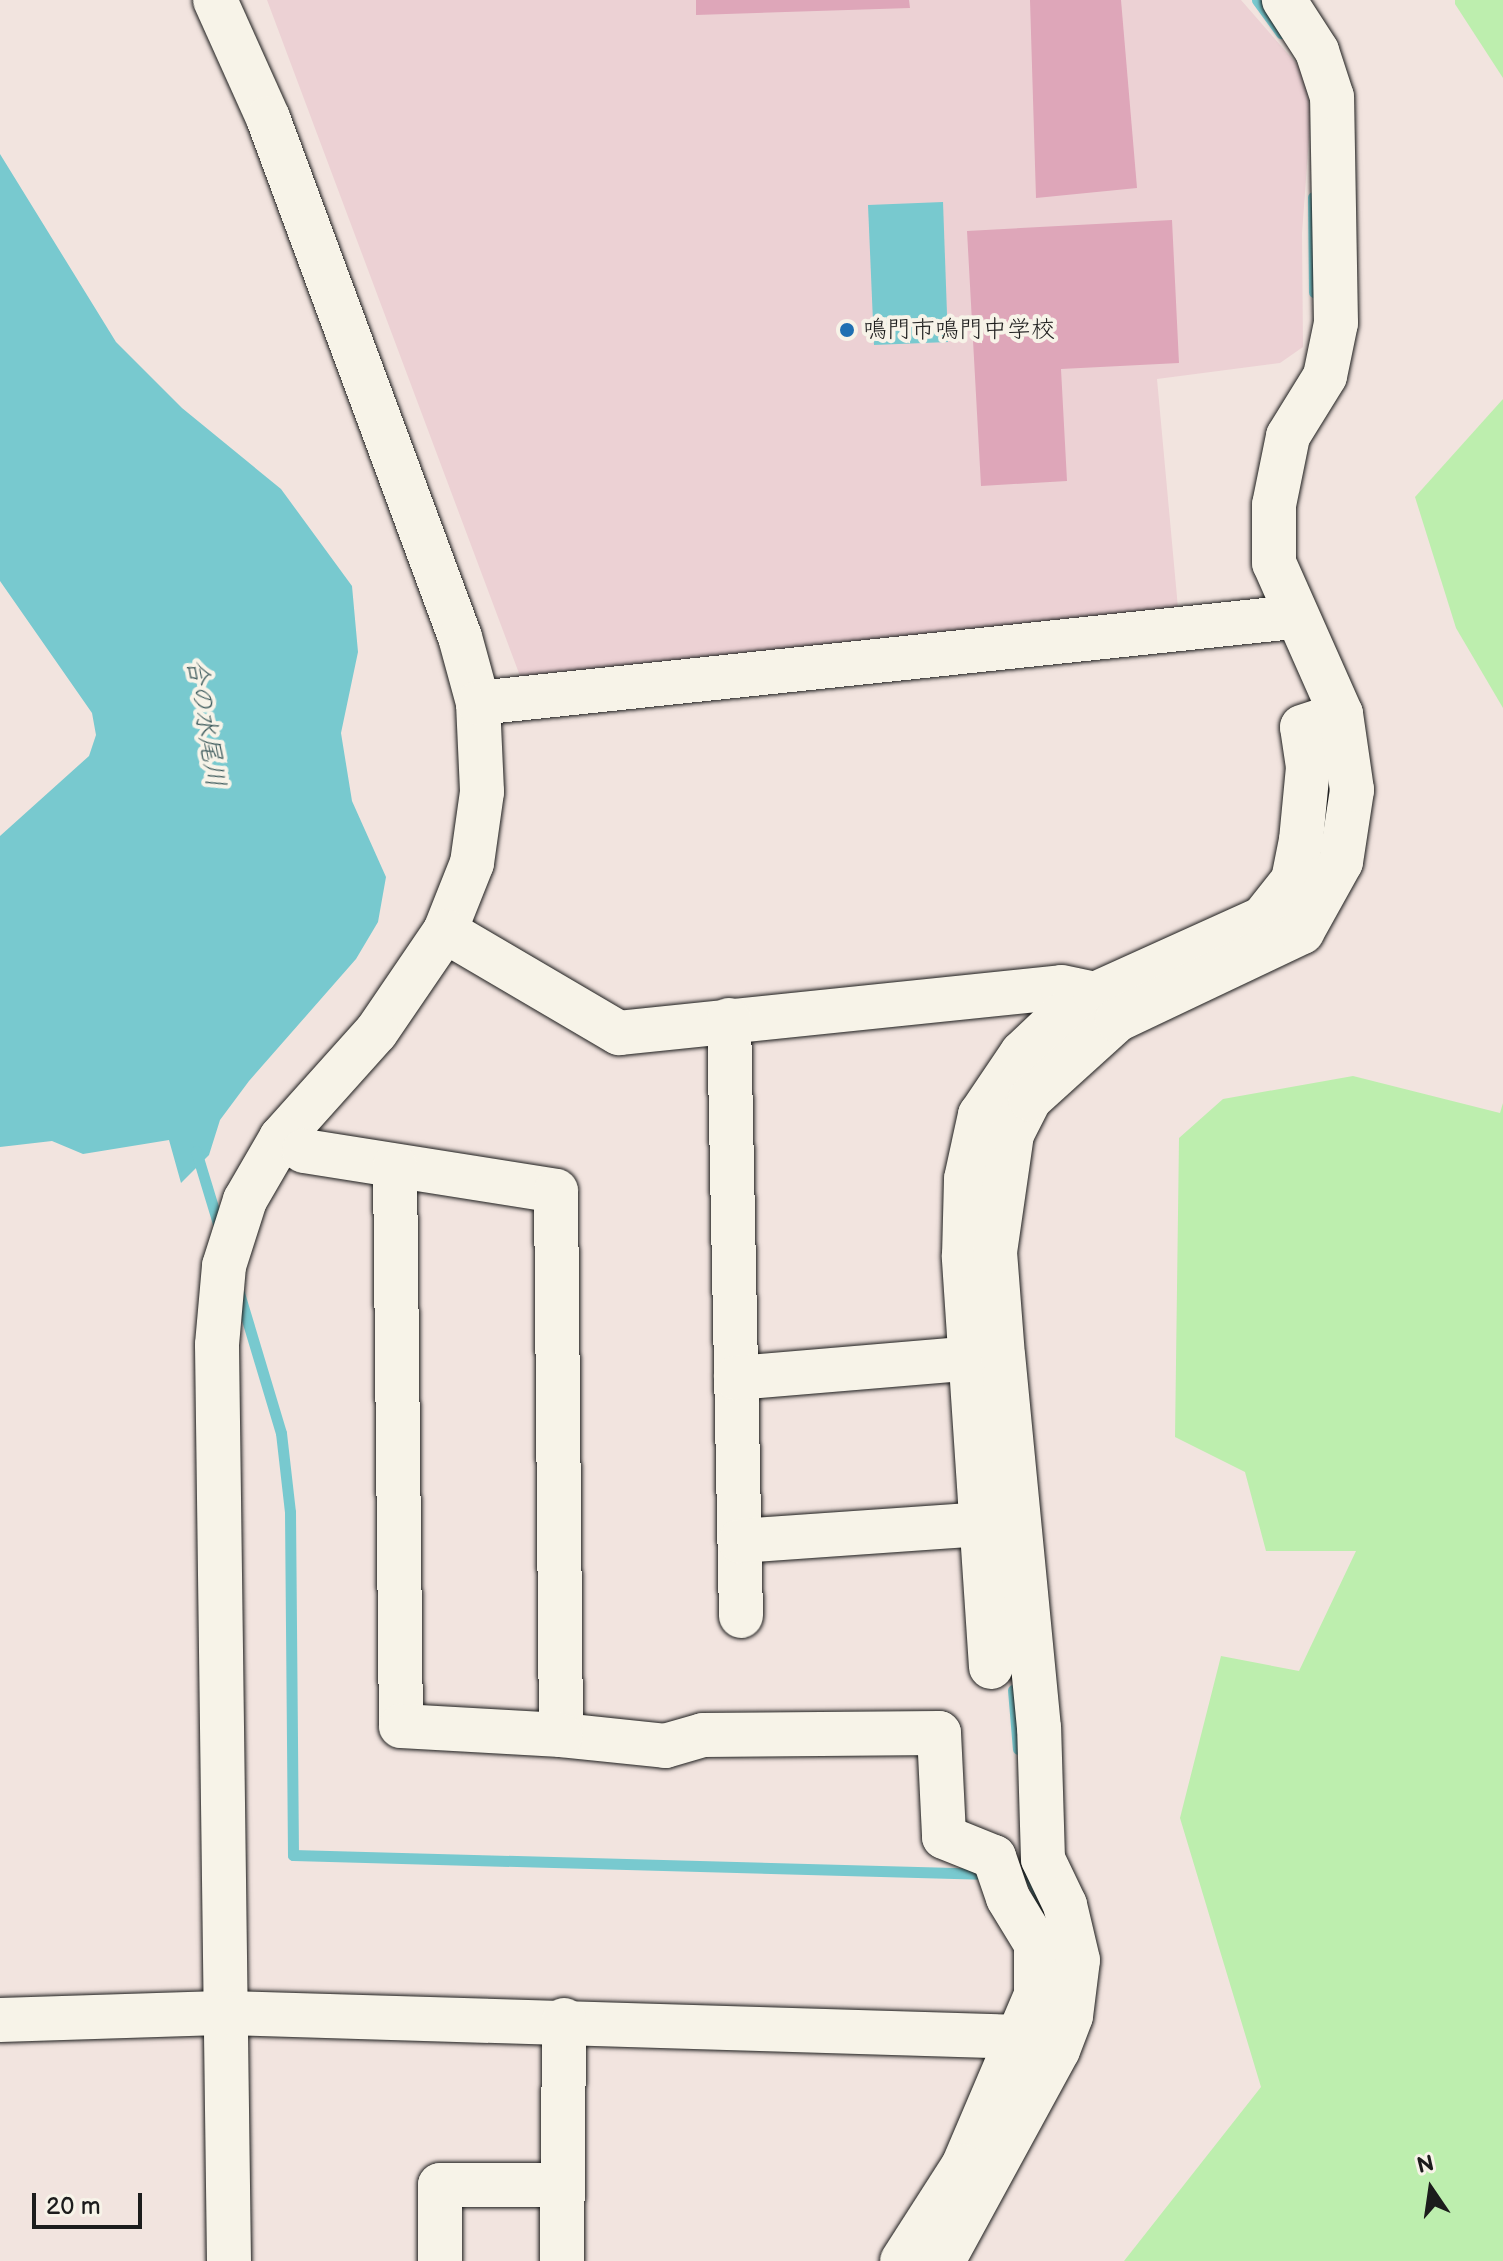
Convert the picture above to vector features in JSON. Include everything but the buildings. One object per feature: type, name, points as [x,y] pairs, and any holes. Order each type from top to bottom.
[{"type":"street","points":[[215,0],[268,118],[460,637],[478,703],[482,792],[474,849],[445,931],[376,1032],[281,1138],[245,1200],[224,1266],[217,1345],[229,2261]]},
{"type":"street","points":[[991,1667],[964,1256],[966,1179],[980,1115],[1022,1053],[1263,918],[1293,880],[1301,840],[1308,767],[1302,727],[1341,714],[1293,617],[1274,563],[1274,505],[1288,436],[1325,376],[1336,292],[1332,97],[1317,51],[1284,0]]},
{"type":"street","points":[[478,703],[1293,617]]},
{"type":"street","points":[[445,931],[619,1033],[1062,987],[1106,1007]]},
{"type":"street","points":[[943,2261],[1058,2050],[1071,2016],[1078,1960],[1065,1905],[1043,1859],[1039,1728],[995,1252],[1000,1183],[1012,1134],[1030,1099],[1106,1007]]},
{"type":"street","points":[[729,1020],[741,1616]]},
{"type":"street","points":[[281,1138],[304,1151],[556,1191],[561,1735]]},
{"type":"street","points":[[395,1166],[401,1726],[561,1735],[665,1746],[703,1735],[939,1733],[944,1837],[994,1857],[1008,1898],[1036,1944],[1036,1995],[1021,2037],[963,2166],[902,2261]]},
{"type":"street","points":[[736,1378],[973,1358]]},
{"type":"street","points":[[740,1541],[984,1524]]},
{"type":"street","points":[[0,2020],[228,2013],[564,2020],[1021,2037]]},
{"type":"street","points":[[562,2261],[564,2020]]},
{"type":"street","points":[[440,2261],[440,2185],[562,2185]]},
{"type":"shaded area","name":"鳴門市鳴門中学校","points":[[267,0],[1241,0],[1302,70],[1311,112],[1302,233],[1303,347],[1280,363],[1157,379],[1178,608],[520,676]]},
{"type":"green space","points":[[1455,0],[1503,0],[1503,78],[1455,4]]},
{"type":"green space","points":[[1503,399],[1503,708],[1456,628],[1415,497]]},
{"type":"green space","points":[[1353,1076],[1500,1113],[1503,1103],[1503,2261],[1124,2261],[1261,2087],[1180,1818],[1221,1656],[1299,1671],[1356,1551],[1266,1551],[1245,1472],[1175,1437],[1179,1138],[1223,1099]]},
{"type":"water","name":"合の水尾川","points":[[0,154],[116,342],[182,408],[281,489],[352,586],[358,652],[341,733],[352,801],[386,877],[378,922],[356,959],[249,1081],[220,1120],[209,1155],[181,1183],[169,1140],[83,1154],[52,1141],[0,1147],[0,836],[89,756],[96,735],[92,713],[0,581]]},
{"type":"water","points":[[943,202],[948,342],[874,345],[868,205]]},
{"type":"waterway","points":[[1257,0],[1281,33]]},
{"type":"waterway","points":[[1313,197],[1314,292]]},
{"type":"waterway","points":[[196,1151],[220,1230]]},
{"type":"waterway","points":[[239,1293],[281,1433],[290,1512],[293,1855],[991,1874]]},
{"type":"waterway","points":[[1013,1690],[1018,1749]]},
{"type":"waterway","points":[[1027,1870],[1046,1912]]},
{"type":"place","name":"鳴門市鳴門中学校","points":[[847,330]]}]
